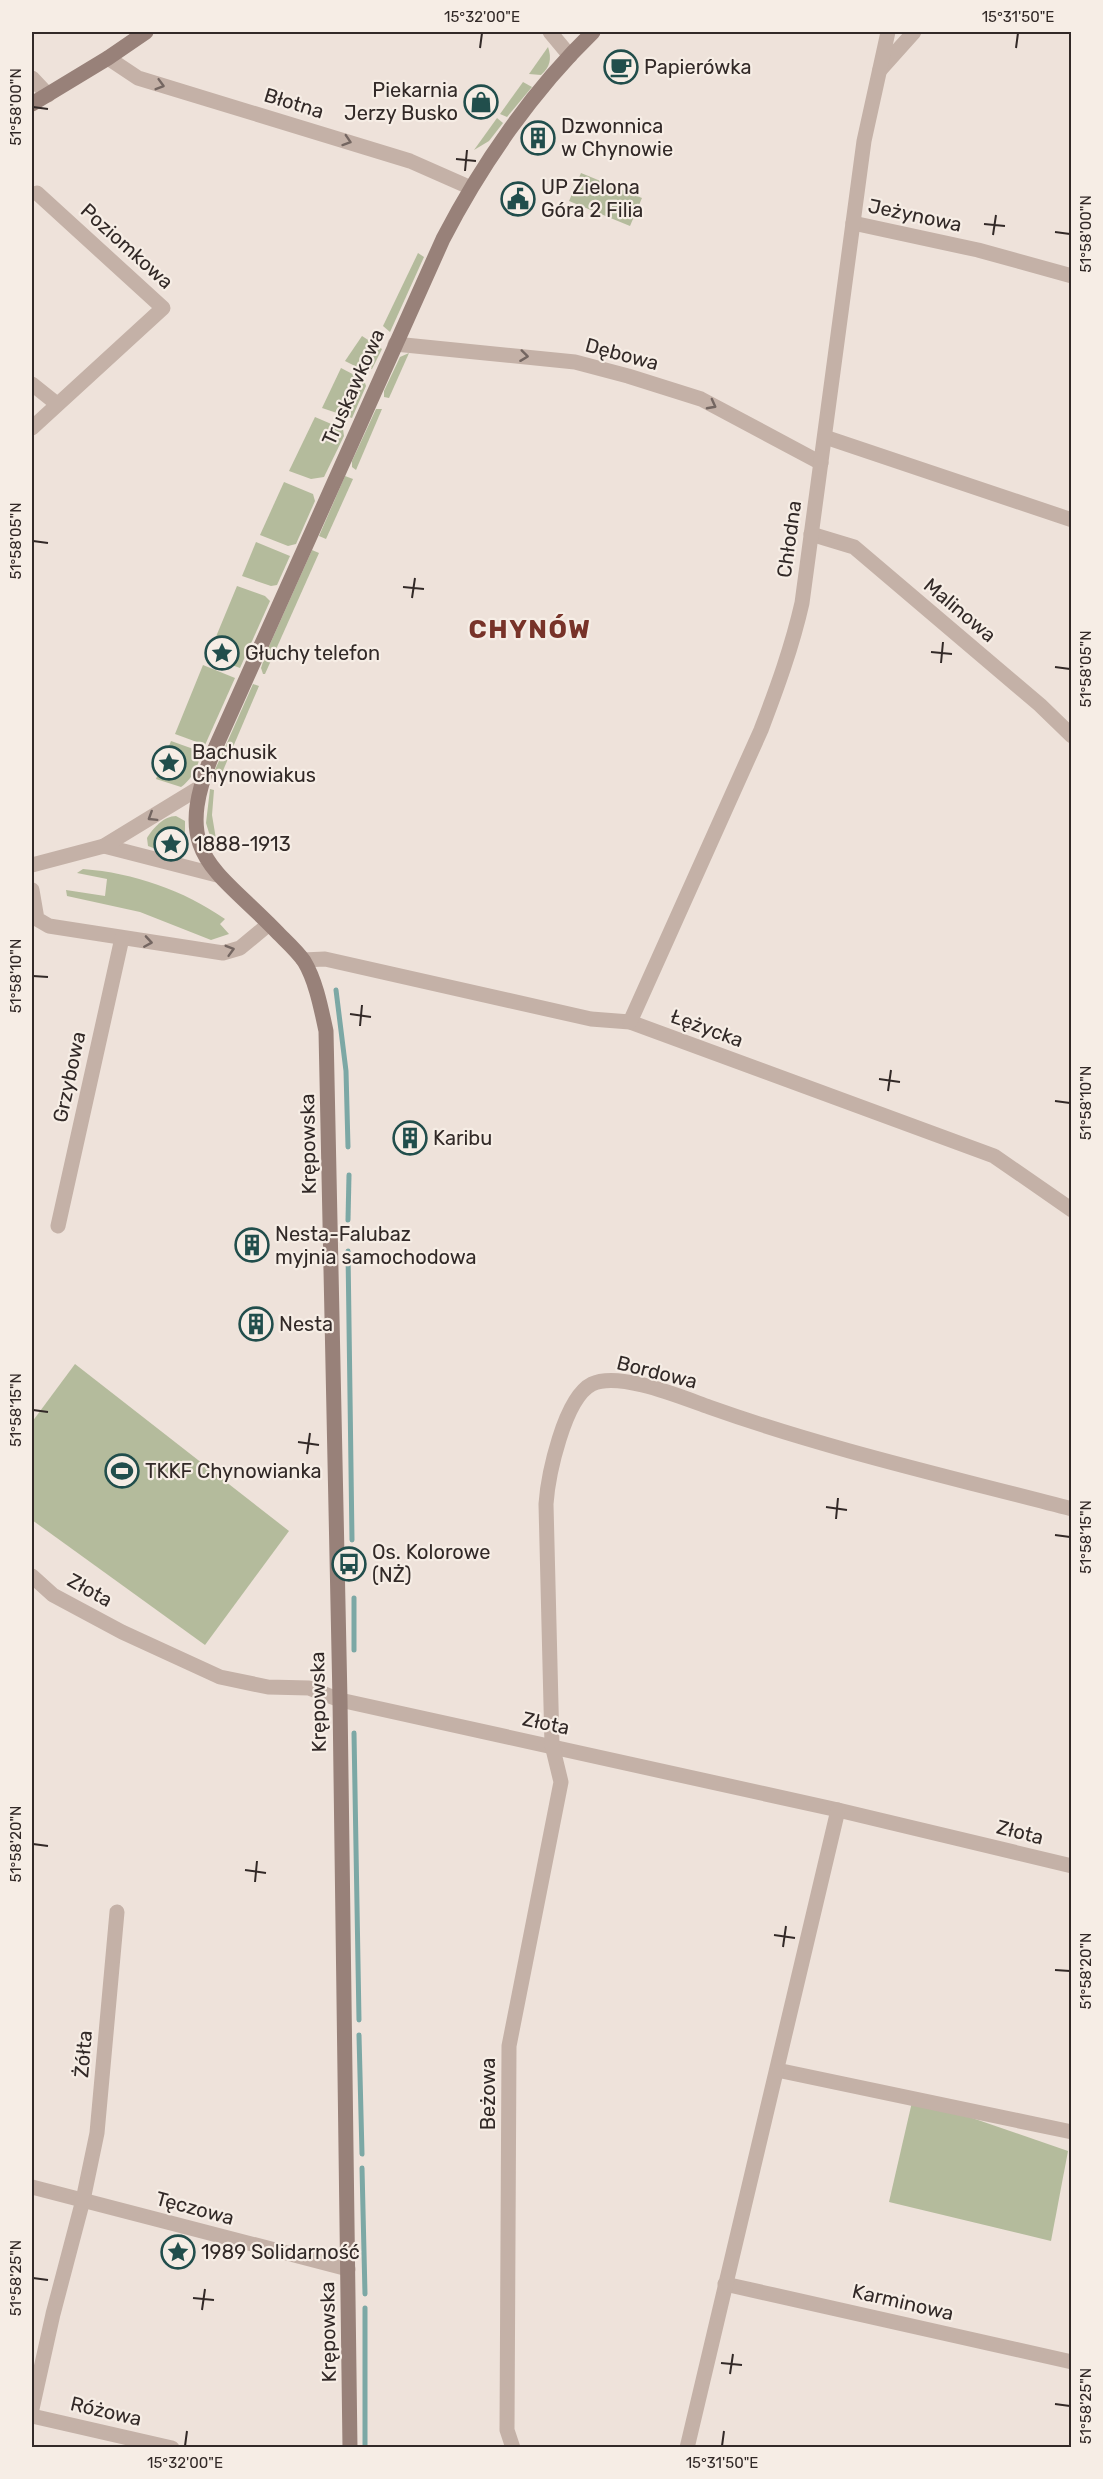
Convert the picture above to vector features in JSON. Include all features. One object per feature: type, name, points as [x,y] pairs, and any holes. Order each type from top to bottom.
[{"type":"street","points":[[32,104],[146,32]]},
{"type":"street","points":[[550,32],[570,56]]},
{"type":"street","name":"Truskawkowa","points":[[303,960],[217,875],[206,861],[197,836],[199,788],[394,344],[470,187],[514,124],[570,56],[593,32]]},
{"type":"street","name":"Chłodna","points":[[630,1022],[780,685],[802,603],[864,141],[888,32]]},
{"type":"street","points":[[879,71],[914,32]]},
{"type":"street","name":"Błotna","points":[[108,58],[138,78],[410,161],[470,187]]},
{"type":"street","points":[[32,78],[48,95]]},
{"type":"street","name":"Poziomkowa","points":[[32,428],[163,308],[37,193]]},
{"type":"street","name":"Jeżynowa","points":[[853,223],[978,250],[1071,276]]},
{"type":"street","name":"Dębowa","points":[[394,344],[575,362],[701,399],[821,463]]},
{"type":"street","points":[[32,384],[57,404]]},
{"type":"street","points":[[825,437],[1071,520]]},
{"type":"street","name":"Malinowa","points":[[811,534],[854,547],[1040,705],[1071,736]]},
{"type":"street","points":[[32,865],[104,846],[199,788]]},
{"type":"street","name":"Truskawkowa","points":[[104,846],[217,875]]},
{"type":"street","points":[[32,890],[37,919],[49,926],[223,953],[240,948],[269,924]]},
{"type":"street","name":"Grzybowa","points":[[58,1226],[122,938]]},
{"type":"street","name":"Łężycka","points":[[303,960],[325,959],[591,1019],[630,1022],[994,1156],[1071,1210]]},
{"type":"street","name":"Krępowska","points":[[303,960],[321,1008],[328,1054],[340,1700],[350,2448]]},
{"type":"street","name":"Bordowa","points":[[552,1745],[546,1504],[548,1477],[556,1448],[573,1406],[589,1385],[605,1380],[628,1382],[684,1398],[771,1429],[1071,1509]]},
{"type":"street","name":"Złota","points":[[32,1576],[53,1595],[122,1632],[220,1677],[272,1688],[309,1688],[340,1700],[552,1745],[1071,1866]]},
{"type":"street","name":"Beżowa","points":[[513,2448],[507,2430],[509,2046],[561,1782],[552,1745]]},
{"type":"street","points":[[687,2448],[838,1810]]},
{"type":"street","name":"Żółta","points":[[32,2409],[97,2133],[117,1911]]},
{"type":"street","points":[[777,2070],[1071,2132]]},
{"type":"street","name":"Tęczowa","points":[[32,2187],[348,2269]]},
{"type":"street","name":"Karminowa","points":[[725,2284],[1071,2362]]},
{"type":"street","name":"Różowa","points":[[32,2416],[172,2448]]},
{"type":"green space","points":[[548,47],[550,59],[546,69],[541,75],[529,74]]},
{"type":"green space","points":[[523,82],[532,87],[507,117],[500,114]]},
{"type":"green space","points":[[497,118],[503,123],[489,141],[474,150]]},
{"type":"green space","points":[[581,173],[642,198],[630,226],[569,201]]},
{"type":"green space","points":[[418,253],[424,257],[390,332],[383,326]]},
{"type":"green space","points":[[362,336],[382,349],[372,369],[363,370],[345,361]]},
{"type":"green space","points":[[409,353],[389,398],[384,397],[384,391],[400,357]]},
{"type":"green space","points":[[341,368],[364,380],[366,386],[352,418],[322,408]]},
{"type":"green space","points":[[376,409],[382,409],[356,470],[352,467],[352,461]]},
{"type":"green space","points":[[315,417],[343,429],[344,436],[324,477],[311,479],[289,471]]},
{"type":"green space","points":[[345,476],[353,479],[326,539],[319,536]]},
{"type":"green space","points":[[284,482],[313,494],[315,501],[296,544],[288,546],[260,535]]},
{"type":"green space","points":[[256,542],[290,556],[277,585],[271,586],[242,576]]},
{"type":"green space","points":[[312,550],[319,553],[265,674],[263,674],[261,668],[266,653]]},
{"type":"green space","points":[[237,586],[265,596],[270,601],[240,668],[208,656]]},
{"type":"green space","points":[[203,665],[235,678],[205,745],[175,734]]},
{"type":"green space","points":[[253,684],[259,686],[219,780],[214,772]]},
{"type":"green space","points":[[171,741],[199,751],[199,761],[195,771],[181,787],[156,779]]},
{"type":"green space","points":[[210,789],[214,790],[212,815],[217,845],[213,846],[206,823]]},
{"type":"green space","points":[[176,816],[185,821],[185,853],[180,858],[148,846],[147,838],[159,823]]},
{"type":"green space","points":[[83,869],[121,874],[175,891],[225,919],[220,924],[229,934],[211,940],[140,912],[67,896],[66,890],[105,896],[107,879],[77,873]]},
{"type":"green space","name":"TKKF Chynowianka","points":[[75,1364],[289,1531],[205,1645],[32,1520],[32,1422]]},
{"type":"green space","points":[[912,2102],[946,2109],[1068,2151],[1051,2241],[889,2202]]},
{"type":"waterway","points":[[336,990],[346,1071],[348,1147]]},
{"type":"waterway","points":[[348,1220],[349,1175]]},
{"type":"waterway","points":[[348,1251],[352,1540]]},
{"type":"waterway","points":[[354,1598],[354,1650]]},
{"type":"waterway","points":[[354,1733],[359,2020]]},
{"type":"waterway","points":[[359,2035],[362,2154]]},
{"type":"waterway","points":[[362,2168],[365,2294]]},
{"type":"waterway","points":[[365,2308],[365,2448]]},
{"type":"place","name":"Papierówka","points":[[621,67]]},
{"type":"place","name":"Piekarnia Jerzy Busko","points":[[481,102]]},
{"type":"place","name":"Dzwonnica w Chynowie","points":[[538,138]]},
{"type":"place","name":"UP Zielona Góra 2 Filia","points":[[518,199]]},
{"type":"place","name":"Głuchy telefon","points":[[222,653]]},
{"type":"place","name":"Bachusik Chynowiakus","points":[[169,763]]},
{"type":"place","name":"1888-1913","points":[[171,844]]},
{"type":"place","name":"Karibu","points":[[410,1138]]},
{"type":"place","name":"Nesta-Falubaz myjnia samochodowa","points":[[252,1245]]},
{"type":"place","name":"Nesta","points":[[256,1324]]},
{"type":"place","name":"TKKF Chynowianka","points":[[122,1471]]},
{"type":"place","name":"Os. Kolorowe (NŻ)","points":[[349,1564]]},
{"type":"place","name":"1989 Solidarność","points":[[178,2252]]},
{"type":"district","name":"CHYNÓW","points":[[530,629]]}]
